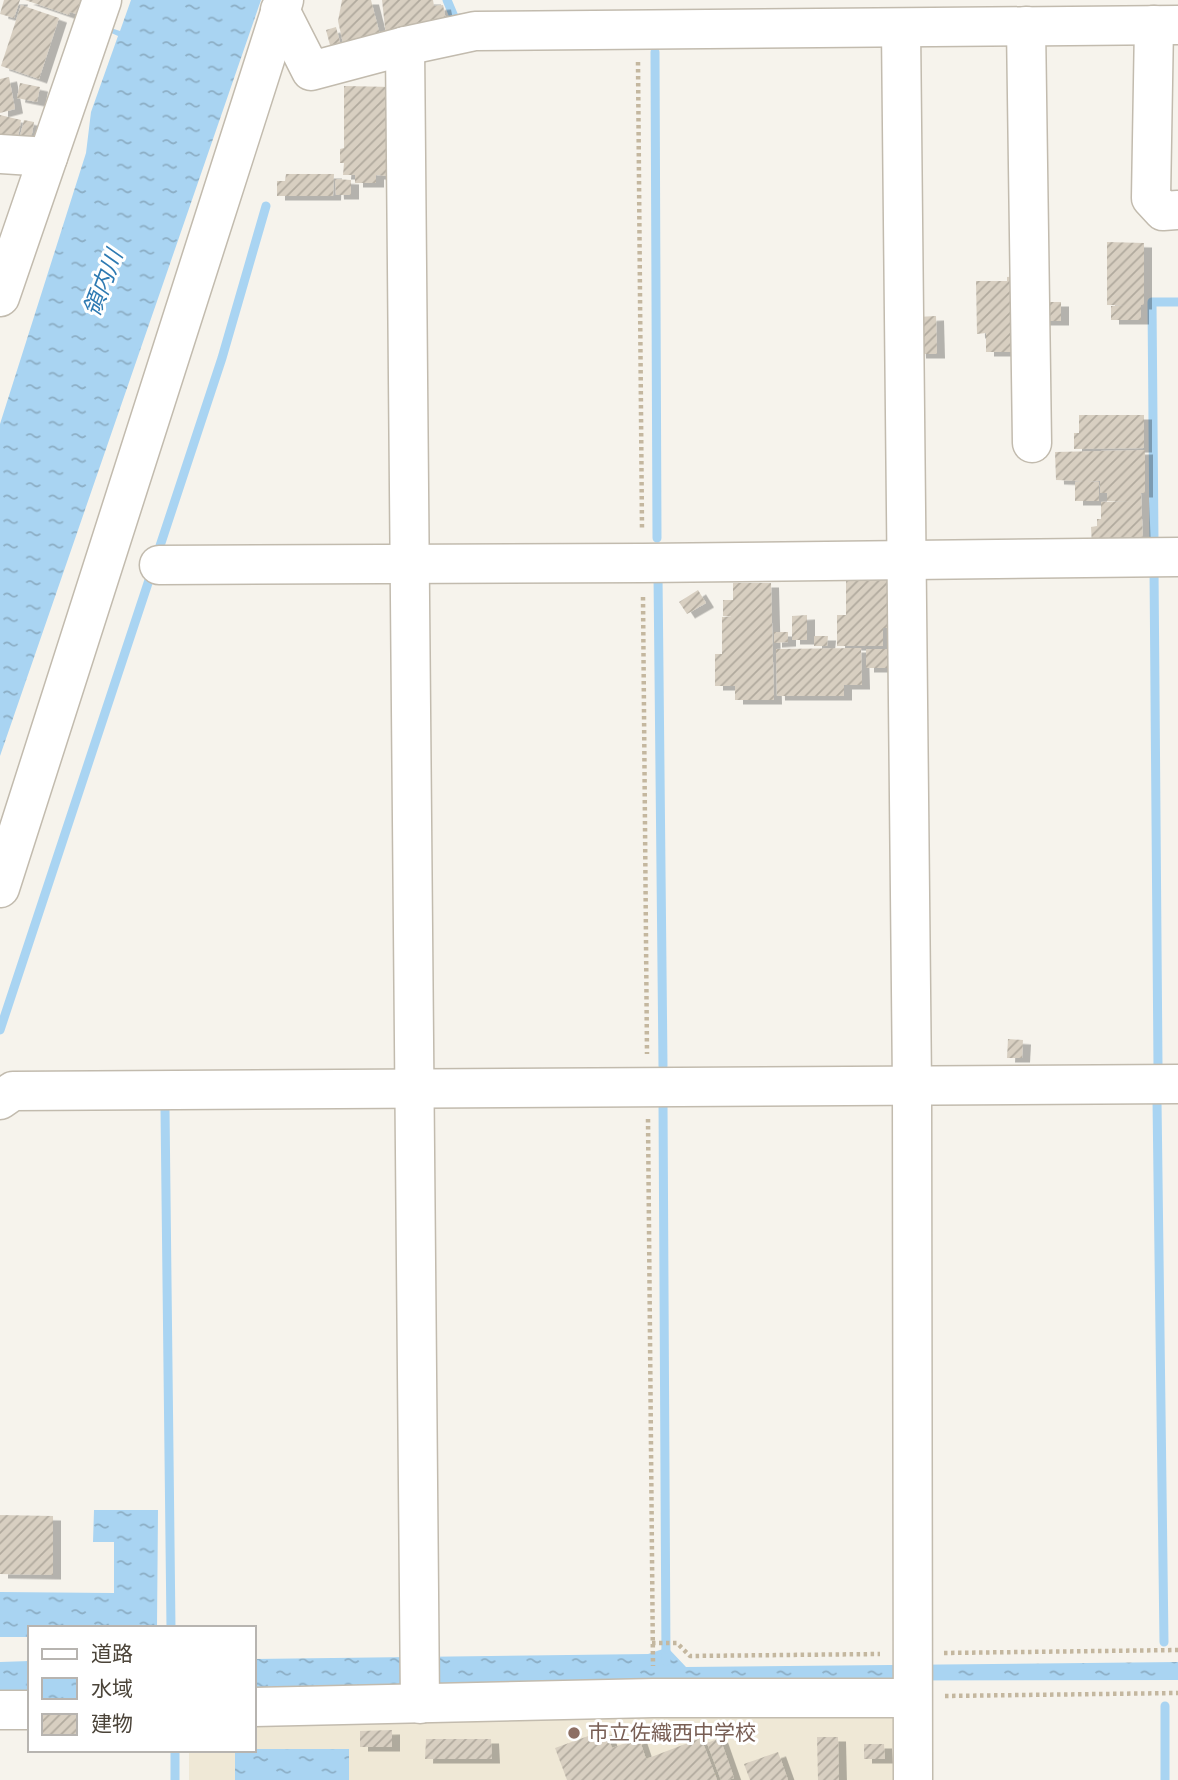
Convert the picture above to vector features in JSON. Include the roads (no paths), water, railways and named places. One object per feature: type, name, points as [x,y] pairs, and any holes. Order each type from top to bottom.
[{"type":"street","points":[[0,297],[102,0]]},
{"type":"street","points":[[282,5],[312,71],[405,46],[475,32],[637,29],[730,15],[901,27],[1035,18],[1166,25],[1151,198],[1163,211],[1178,210]]},
{"type":"street","points":[[0,888],[282,5]]},
{"type":"street","points":[[1032,443],[1035,18]]},
{"type":"street","points":[[901,27],[912,1086],[913,1780]]},
{"type":"street","points":[[405,46],[420,1700]]},
{"type":"street","points":[[0,154],[48,157]]},
{"type":"street","points":[[159,565],[643,564],[1178,557]]},
{"type":"street","points":[[0,1100],[13,1091],[1178,1084]]},
{"type":"street","points":[[256,1707],[420,1700],[653,1698],[912,1685]]},
{"type":"street","points":[[0,1710],[28,1710]]},
{"type":"water","name":"領内川","points":[[131,0],[261,0],[0,756],[0,424],[86,153],[91,112],[118,36],[107,31],[108,27],[120,31]]},
{"type":"water","points":[[94,1510],[158,1510],[157,1626],[28,1626],[28,1637],[0,1637],[0,1592],[114,1593],[114,1542],[93,1542]]},
{"type":"water","points":[[669,1649],[686,1667],[1178,1662],[1178,1680],[649,1681],[256,1687],[256,1659],[648,1654]]},
{"type":"water","points":[[28,1661],[28,1690],[0,1690],[0,1662]]},
{"type":"water","points":[[256,1749],[349,1749],[349,1780],[235,1780],[235,1752],[256,1752]]},
{"type":"waterway","points":[[447,0],[455,19],[461,18]]},
{"type":"waterway","points":[[655,52],[657,538]]},
{"type":"waterway","points":[[157,555],[222,358],[266,206]]},
{"type":"waterway","points":[[1154,542],[1152,302],[1178,302]]},
{"type":"waterway","points":[[1154,568],[1158,1066]]},
{"type":"waterway","points":[[0,1030],[152,571]]},
{"type":"waterway","points":[[658,575],[663,1066]]},
{"type":"waterway","points":[[1157,1100],[1164,1642]]},
{"type":"waterway","points":[[663,1103],[666,1661]]},
{"type":"waterway","points":[[165,1108],[171,1626]]},
{"type":"waterway","points":[[1165,1706],[1165,1780]]},
{"type":"waterway","points":[[175,1752],[175,1780]]},
{"type":"place","name":"市立佐織西中学校","points":[[574,1733]]}]
